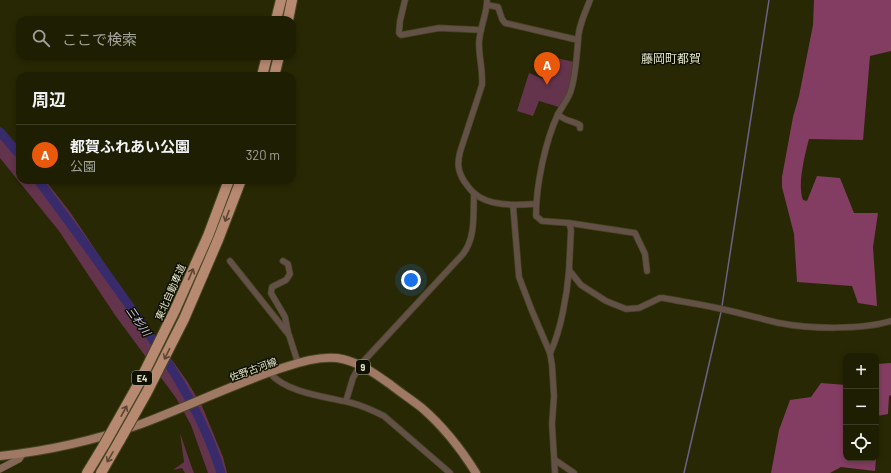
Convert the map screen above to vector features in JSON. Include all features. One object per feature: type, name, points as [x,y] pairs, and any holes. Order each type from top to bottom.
[{"type":"highway","points":[[277,16],[281,0]]},
{"type":"highway","points":[[289,16],[292,0]]},
{"type":"highway","points":[[263,72],[266,60]]},
{"type":"highway","points":[[275,72],[278,60]]},
{"type":"highway","name":"東北自動車道","points":[[87,473],[139,383],[176,310],[208,236],[228,184]]},
{"type":"highway","name":"E4","points":[[101,473],[147,392],[184,319],[216,247],[240,184]]},
{"type":"main road","name":"佐野古河線","points":[[0,456],[23,453],[103,436],[141,424],[270,372],[298,363],[329,358],[343,359],[360,365],[380,377],[422,408],[453,440],[476,473]]},
{"type":"street","points":[[405,0],[400,21],[399,33],[401,35],[404,36],[439,28],[481,30]]},
{"type":"street","points":[[590,0],[578,40],[578,49],[571,92],[558,114],[547,143],[536,204],[536,216],[542,221],[569,223],[635,233],[645,254],[647,271]]},
{"type":"street","points":[[536,204],[513,205],[483,199],[474,194],[458,170],[458,161],[482,85],[479,44],[487,2],[498,8],[505,23],[578,40]]},
{"type":"street","points":[[558,114],[562,119],[576,123],[580,126],[580,128]]},
{"type":"street","points":[[346,401],[360,365],[469,245],[472,233],[474,194]]},
{"type":"street","points":[[513,205],[519,277],[550,353],[554,380],[552,424],[555,473]]},
{"type":"street","points":[[550,353],[554,344],[567,292],[572,230],[569,223]]},
{"type":"street","points":[[230,261],[289,335]]},
{"type":"street","points":[[283,261],[288,264],[290,274],[286,280],[272,287],[271,293],[285,317],[298,363]]},
{"type":"street","points":[[569,270],[581,285],[606,301],[626,309],[639,308],[663,298],[781,323],[809,326],[861,327],[880,325],[891,321]]},
{"type":"street","points":[[270,372],[276,379],[304,392],[346,401],[362,406],[384,416],[441,469],[450,473]]},
{"type":"street","points":[[0,469],[19,459],[23,453]]},
{"type":"street","points":[[555,460],[574,473]]},
{"type":"shaded area","points":[[814,0],[891,0],[891,51],[870,56],[863,140],[809,139],[801,178],[801,194],[803,200],[807,201],[817,176],[840,178],[854,213],[878,213],[873,247],[877,306],[858,303],[852,286],[797,282],[794,234],[782,187],[782,177],[793,117],[799,96],[813,25]]},
{"type":"shaded area","points":[[557,58],[574,62],[569,90],[559,107],[539,101],[533,116],[517,111],[529,73],[548,81]]},
{"type":"shaded area","points":[[0,127],[16,145],[16,178],[0,158]]},
{"type":"shaded area","points":[[21,184],[48,184],[70,212],[129,300],[187,381],[202,406],[223,457],[227,473],[208,473],[191,425],[176,398],[115,315],[59,231]]},
{"type":"shaded area","points":[[891,363],[891,395],[889,396],[888,414],[879,416],[879,389],[879,364]]},
{"type":"shaded area","points":[[821,383],[843,385],[843,461],[876,461],[875,471],[841,467],[830,473],[771,473],[779,430],[790,400],[811,397]]},
{"type":"shaded area","points":[[180,433],[194,473],[185,473],[182,468],[173,470],[184,462]]},
{"type":"waterway","points":[[722,306],[769,0]]},
{"type":"waterway","name":"三杉川","points":[[0,132],[16,150]]},
{"type":"waterway","name":"三杉川","points":[[41,184],[140,321],[168,363],[193,405],[213,450],[221,473]]},
{"type":"waterway","points":[[684,473],[721,312]]},
{"type":"place","name":"都賀ふれあい公園","points":[[547,85]]},
{"type":"district","name":"藤岡町都賀","points":[[671,58]]}]
